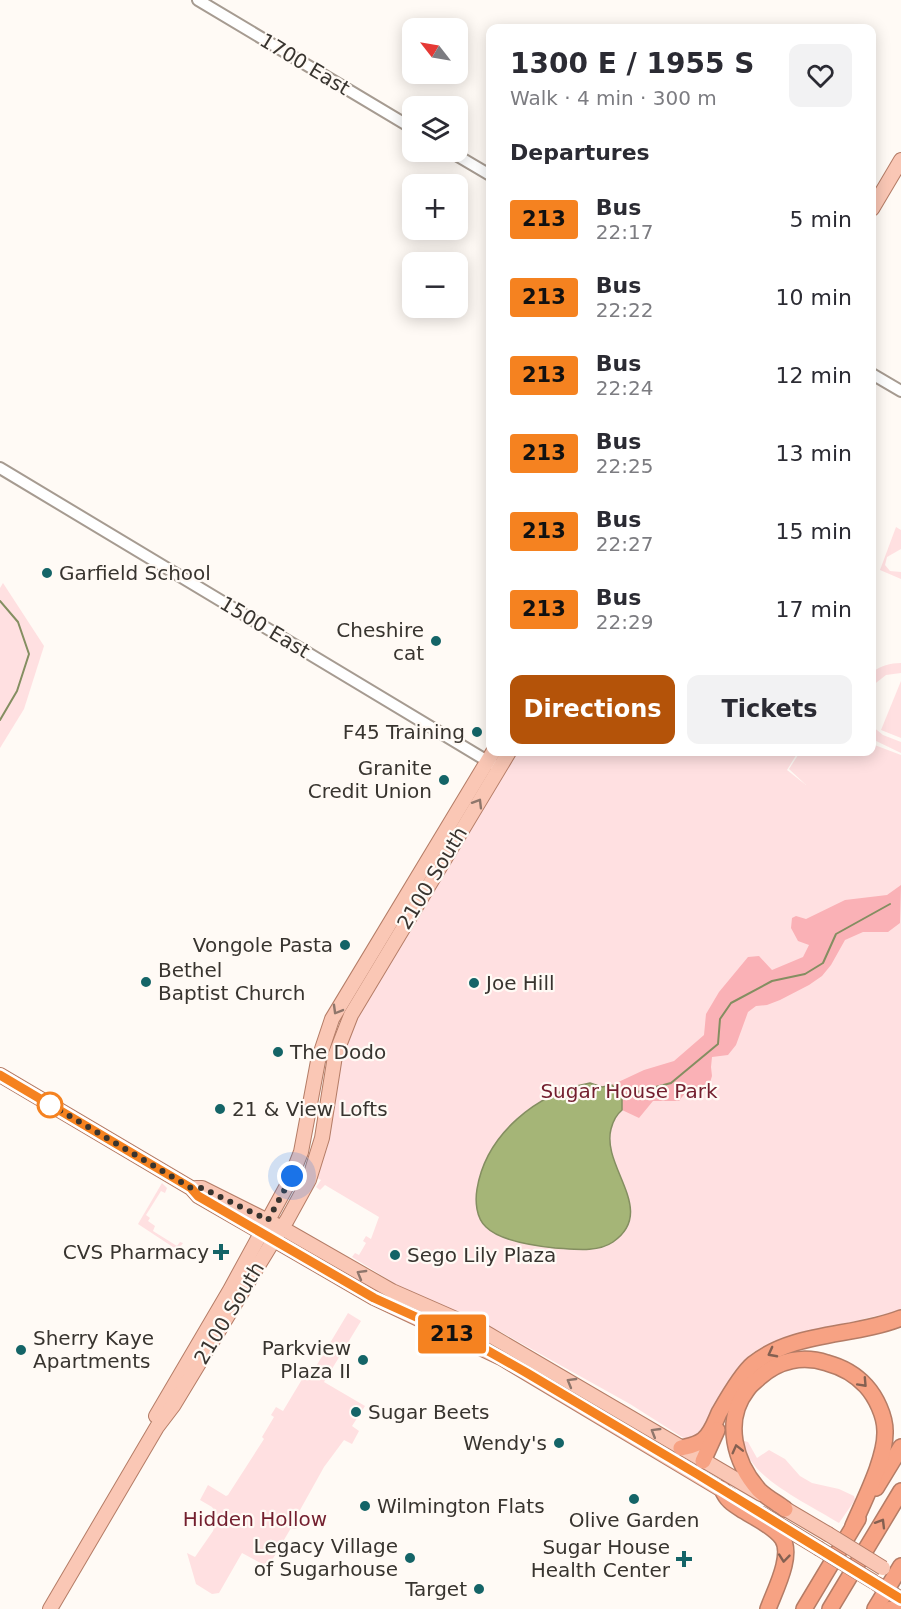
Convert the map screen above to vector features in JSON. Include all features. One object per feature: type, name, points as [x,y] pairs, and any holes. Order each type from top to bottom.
[{"type":"highway","points":[[681,1448],[704,1440],[724,1404],[752,1365],[771,1353],[789,1345],[901,1318]]},
{"type":"highway","points":[[785,1509],[760,1491],[738,1457],[734,1436],[735,1412],[747,1389],[770,1368],[790,1360],[815,1359],[857,1376],[870,1391],[879,1408],[885,1430],[883,1452],[853,1526]]},
{"type":"highway","points":[[703,1461],[733,1391]]},
{"type":"highway","points":[[804,1609],[901,1447]]},
{"type":"highway","points":[[722,1489],[726,1500],[772,1529],[785,1544],[786,1559],[768,1609]]},
{"type":"highway","points":[[830,1609],[901,1491]]},
{"type":"highway","points":[[875,1609],[880,1587],[895,1572]]},
{"type":"highway","points":[[891,1609],[901,1609]]},
{"type":"main road","points":[[876,202],[901,160]]},
{"type":"main road","name":"2100 South","points":[[42,1609],[201,1341],[286,1188],[299,1158],[318,1060],[332,1019],[493,760]]},
{"type":"main road","name":"2100 South","points":[[50,1609],[157,1427],[173,1406],[306,1186],[316,1162],[323,1132],[335,1056],[351,1015],[493,760]]},
{"type":"main road","points":[[0,1075],[191,1188],[202,1188],[278,1233],[392,1291],[489,1335],[895,1572]]},
{"type":"main road","points":[[278,1233],[374,1298],[476,1344],[510,1363],[901,1599]]},
{"type":"main road","points":[[173,1406],[176,1393],[202,1348],[201,1341]]},
{"type":"main road","points":[[105,1519],[102,1516],[115,1492],[114,1487]]},
{"type":"street","name":"1700 East","points":[[198,0],[402,122]]},
{"type":"street","points":[[468,162],[486,173]]},
{"type":"street","points":[[876,376],[901,391]]},
{"type":"street","name":"1500 East","points":[[0,468],[486,756]]},
{"type":"green space","points":[[896,527],[901,530],[901,549],[887,557],[885,565],[890,571],[901,572],[901,579],[880,570]]},
{"type":"green space","points":[[3,583],[44,646],[24,709],[0,748],[0,588]]},
{"type":"green space","points":[[901,663],[901,673],[886,675],[876,683],[876,670]]},
{"type":"green space","points":[[901,681],[901,738],[881,730]]},
{"type":"green space","points":[[876,729],[883,735],[901,742],[901,753],[876,741]]},
{"type":"green space","name":"Sugar House Park","points":[[876,746],[901,755],[901,1311],[784,1339],[756,1351],[743,1362],[724,1388],[706,1430],[694,1439],[685,1439],[630,1404],[501,1332],[397,1285],[352,1257],[355,1253],[359,1255],[366,1243],[363,1241],[366,1236],[371,1239],[379,1217],[325,1185],[320,1190],[316,1187],[321,1180],[317,1178],[327,1148],[334,1090],[354,1022],[513,756],[796,756],[787,770],[806,785],[789,769],[797,756],[876,756]]},
{"type":"green space","points":[[901,885],[900,923],[888,932],[863,932],[845,940],[822,976],[780,1000],[756,1006],[748,1012],[736,1045],[728,1055],[712,1057],[712,1076],[707,1092],[694,1088],[688,1090],[679,1101],[653,1101],[639,1118],[622,1110],[622,1096],[612,1085],[644,1070],[674,1061],[704,1035],[706,1014],[719,992],[748,957],[759,956],[772,970],[803,957],[809,945],[798,941],[791,928],[792,918],[796,916],[806,919],[845,900],[887,895]]},
{"type":"green space","points":[[162,1183],[167,1188],[165,1193],[161,1191],[146,1215],[150,1218],[148,1221],[155,1226],[153,1231],[177,1246],[180,1242],[183,1243],[180,1247],[184,1251],[188,1249],[185,1255],[138,1224]]},
{"type":"green space","name":"Hidden Hollow","points":[[348,1313],[361,1321],[324,1382],[365,1406],[352,1426],[359,1431],[352,1444],[344,1440],[324,1467],[295,1519],[299,1525],[296,1529],[291,1528],[268,1567],[242,1553],[219,1593],[212,1594],[196,1584],[187,1553],[195,1557],[213,1531],[218,1516],[212,1507],[200,1500],[208,1485],[228,1495],[264,1439],[262,1437],[274,1417],[271,1415],[276,1407],[283,1411],[310,1366],[315,1368]]},
{"type":"green space","points":[[741,1440],[748,1442],[757,1458],[769,1450],[785,1459],[800,1476],[812,1483],[839,1489],[854,1496],[855,1500],[839,1523],[768,1479],[751,1461]]},
{"type":"shaded area","points":[[590,1083],[602,1087],[612,1085],[622,1096],[622,1110],[613,1123],[610,1143],[613,1158],[630,1203],[630,1217],[625,1230],[607,1245],[585,1250],[529,1244],[492,1232],[480,1219],[476,1199],[482,1169],[491,1151],[517,1119],[533,1106],[570,1088]]},
{"type":"waterway","points":[[0,601],[18,622],[29,654],[17,691],[0,720]]},
{"type":"waterway","points":[[622,1096],[671,1083],[718,1044],[720,1019],[731,1003],[772,981],[805,974],[823,963],[836,934],[890,904]]},
{"type":"bus line","name":"213","points":[[0,1075],[191,1188],[198,1196],[374,1298],[476,1344],[539,1379],[901,1599]]},
{"type":"place","name":"Garfield School","points":[[47,573]]},
{"type":"place","name":"Cheshire cat","points":[[436,641]]},
{"type":"place","name":"F45 Training","points":[[477,732]]},
{"type":"place","name":"Granite Credit Union","points":[[444,780]]},
{"type":"place","name":"Vongole Pasta","points":[[345,945]]},
{"type":"place","name":"Bethel Baptist Church","points":[[146,982]]},
{"type":"place","name":"Joe Hill","points":[[474,983]]},
{"type":"place","name":"The Dodo","points":[[278,1052]]},
{"type":"place","name":"21 & View Lofts","points":[[220,1109]]},
{"type":"place","name":"CVS Pharmacy","points":[[221,1252]]},
{"type":"place","name":"Sego Lily Plaza","points":[[395,1255]]},
{"type":"place","name":"Sherry Kaye Apartments","points":[[21,1350]]},
{"type":"place","name":"Parkview Plaza II","points":[[363,1360]]},
{"type":"place","name":"Sugar Beets","points":[[356,1412]]},
{"type":"place","name":"Wendy's","points":[[559,1443]]},
{"type":"place","name":"Olive Garden","points":[[634,1499]]},
{"type":"place","name":"Wilmington Flats","points":[[365,1506]]},
{"type":"place","name":"Legacy Village of Sugarhouse","points":[[410,1558]]},
{"type":"place","name":"Sugar House Health Center","points":[[684,1559]]},
{"type":"place","name":"Target","points":[[479,1589]]},
{"type":"route","points":[[50,1105],[46,1102],[191,1188],[202,1188],[268,1220],[292,1176]]}]
